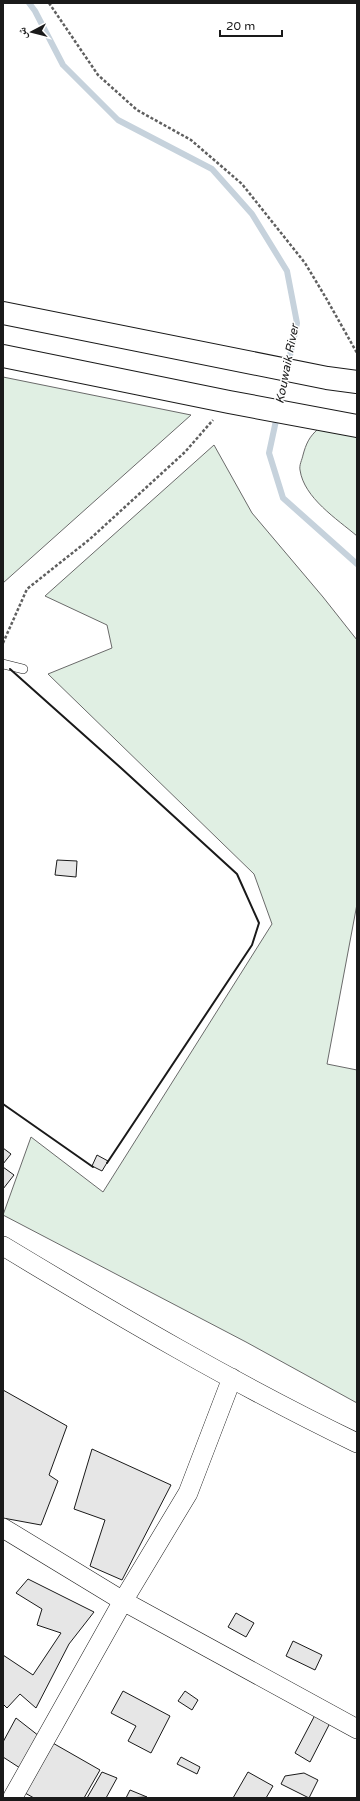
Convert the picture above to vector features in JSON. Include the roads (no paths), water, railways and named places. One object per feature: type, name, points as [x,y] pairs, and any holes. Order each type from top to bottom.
[{"type":"main road","points":[[3,313],[327,378],[357,382]]},
{"type":"main road","points":[[3,356],[357,426]]},
{"type":"street","points":[[3,1246],[110,1311],[292,1411],[357,1443]]},
{"type":"street","points":[[13,1798],[123,1601],[188,1493],[232,1378]]},
{"type":"street","points":[[3,1528],[123,1601],[357,1729]]},
{"type":"lane","points":[[3,664],[23,669]]},
{"type":"waterway","name":"Kouwaik River","points":[[29,3],[35,11],[63,65],[118,120],[212,169],[252,214],[287,271],[297,323],[269,453],[283,498],[357,564]]}]
